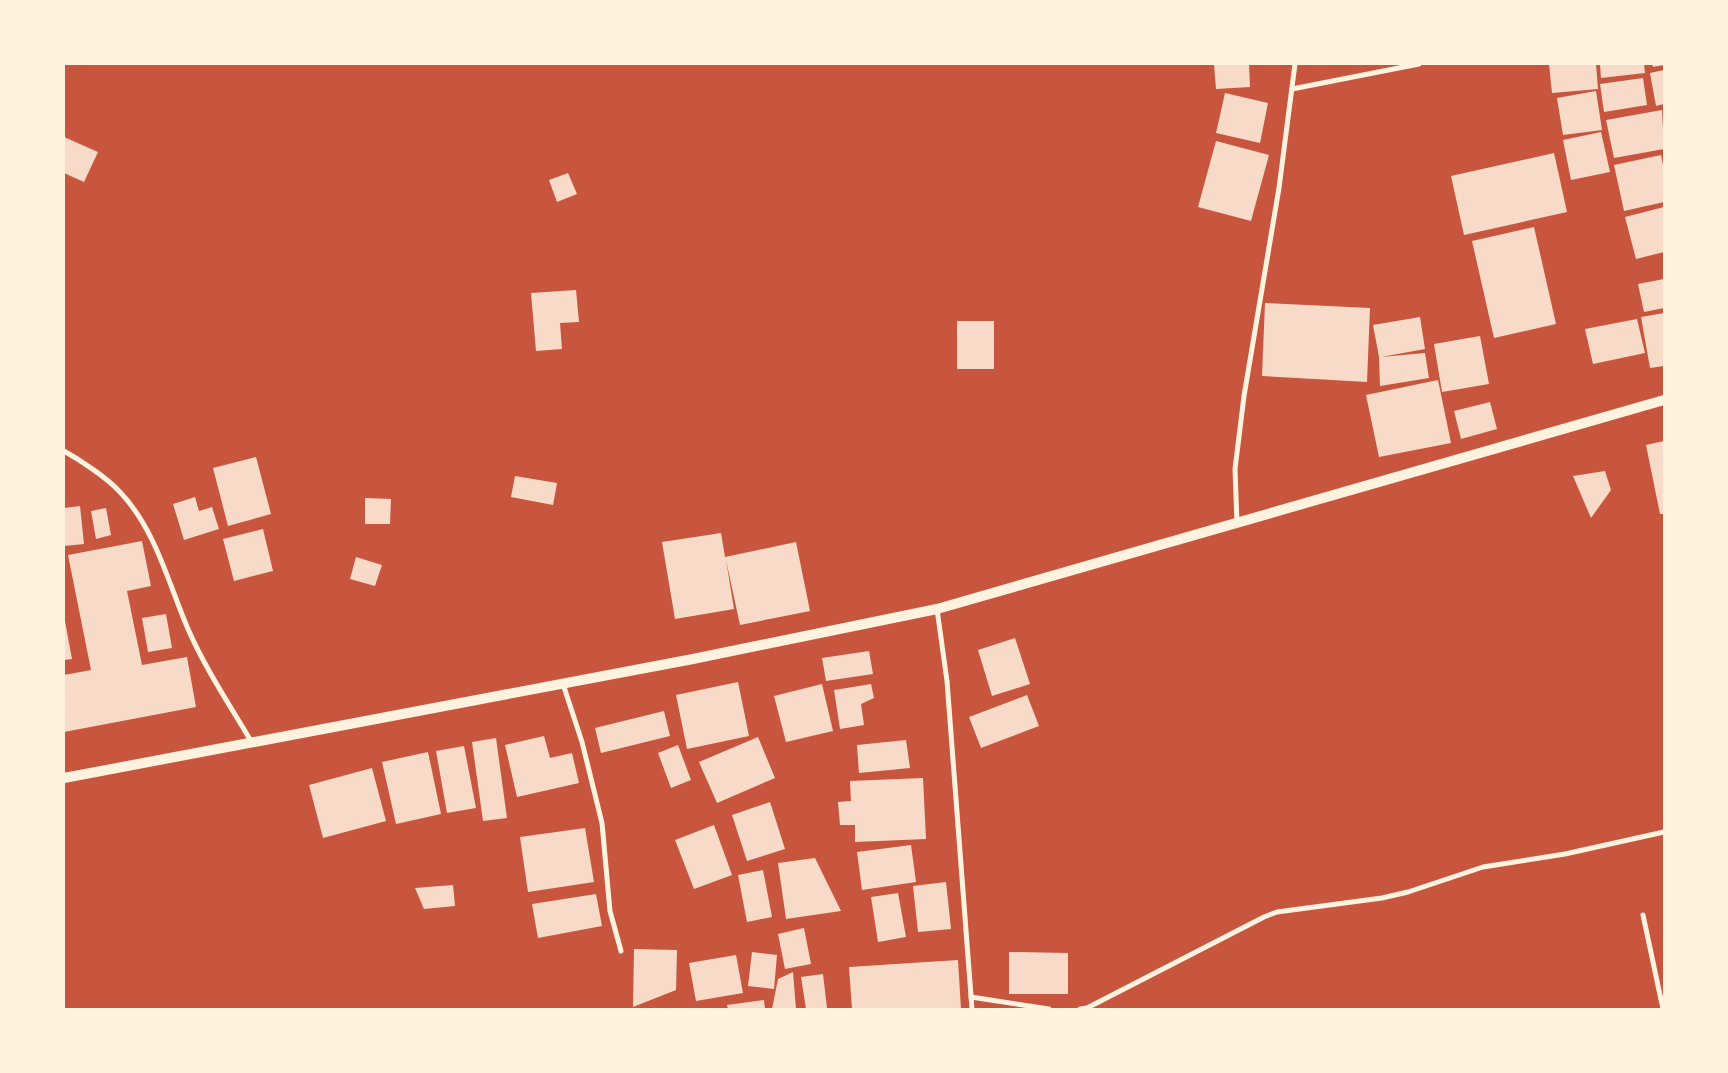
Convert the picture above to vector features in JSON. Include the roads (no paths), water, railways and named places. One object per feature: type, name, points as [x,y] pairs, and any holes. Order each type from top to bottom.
[{"type":"main road","points":[[64,778],[937,609],[1664,400]]},
{"type":"street","points":[[1237,523],[1235,469],[1244,396],[1279,188],[1295,64]]},
{"type":"street","points":[[1292,89],[1419,64]]},
{"type":"street","points":[[64,450],[119,490],[147,530],[171,583],[188,628],[210,674],[251,741]]},
{"type":"street","points":[[937,609],[947,681],[972,1009]]},
{"type":"street","points":[[562,683],[582,742],[602,824],[610,911],[621,951]]},
{"type":"street","points":[[1080,1009],[1277,912],[1382,898],[1408,892],[1483,867],[1565,854],[1664,832]]},
{"type":"street","points":[[1643,916],[1663,1009]]},
{"type":"street","points":[[971,997],[1049,1009]]}]
